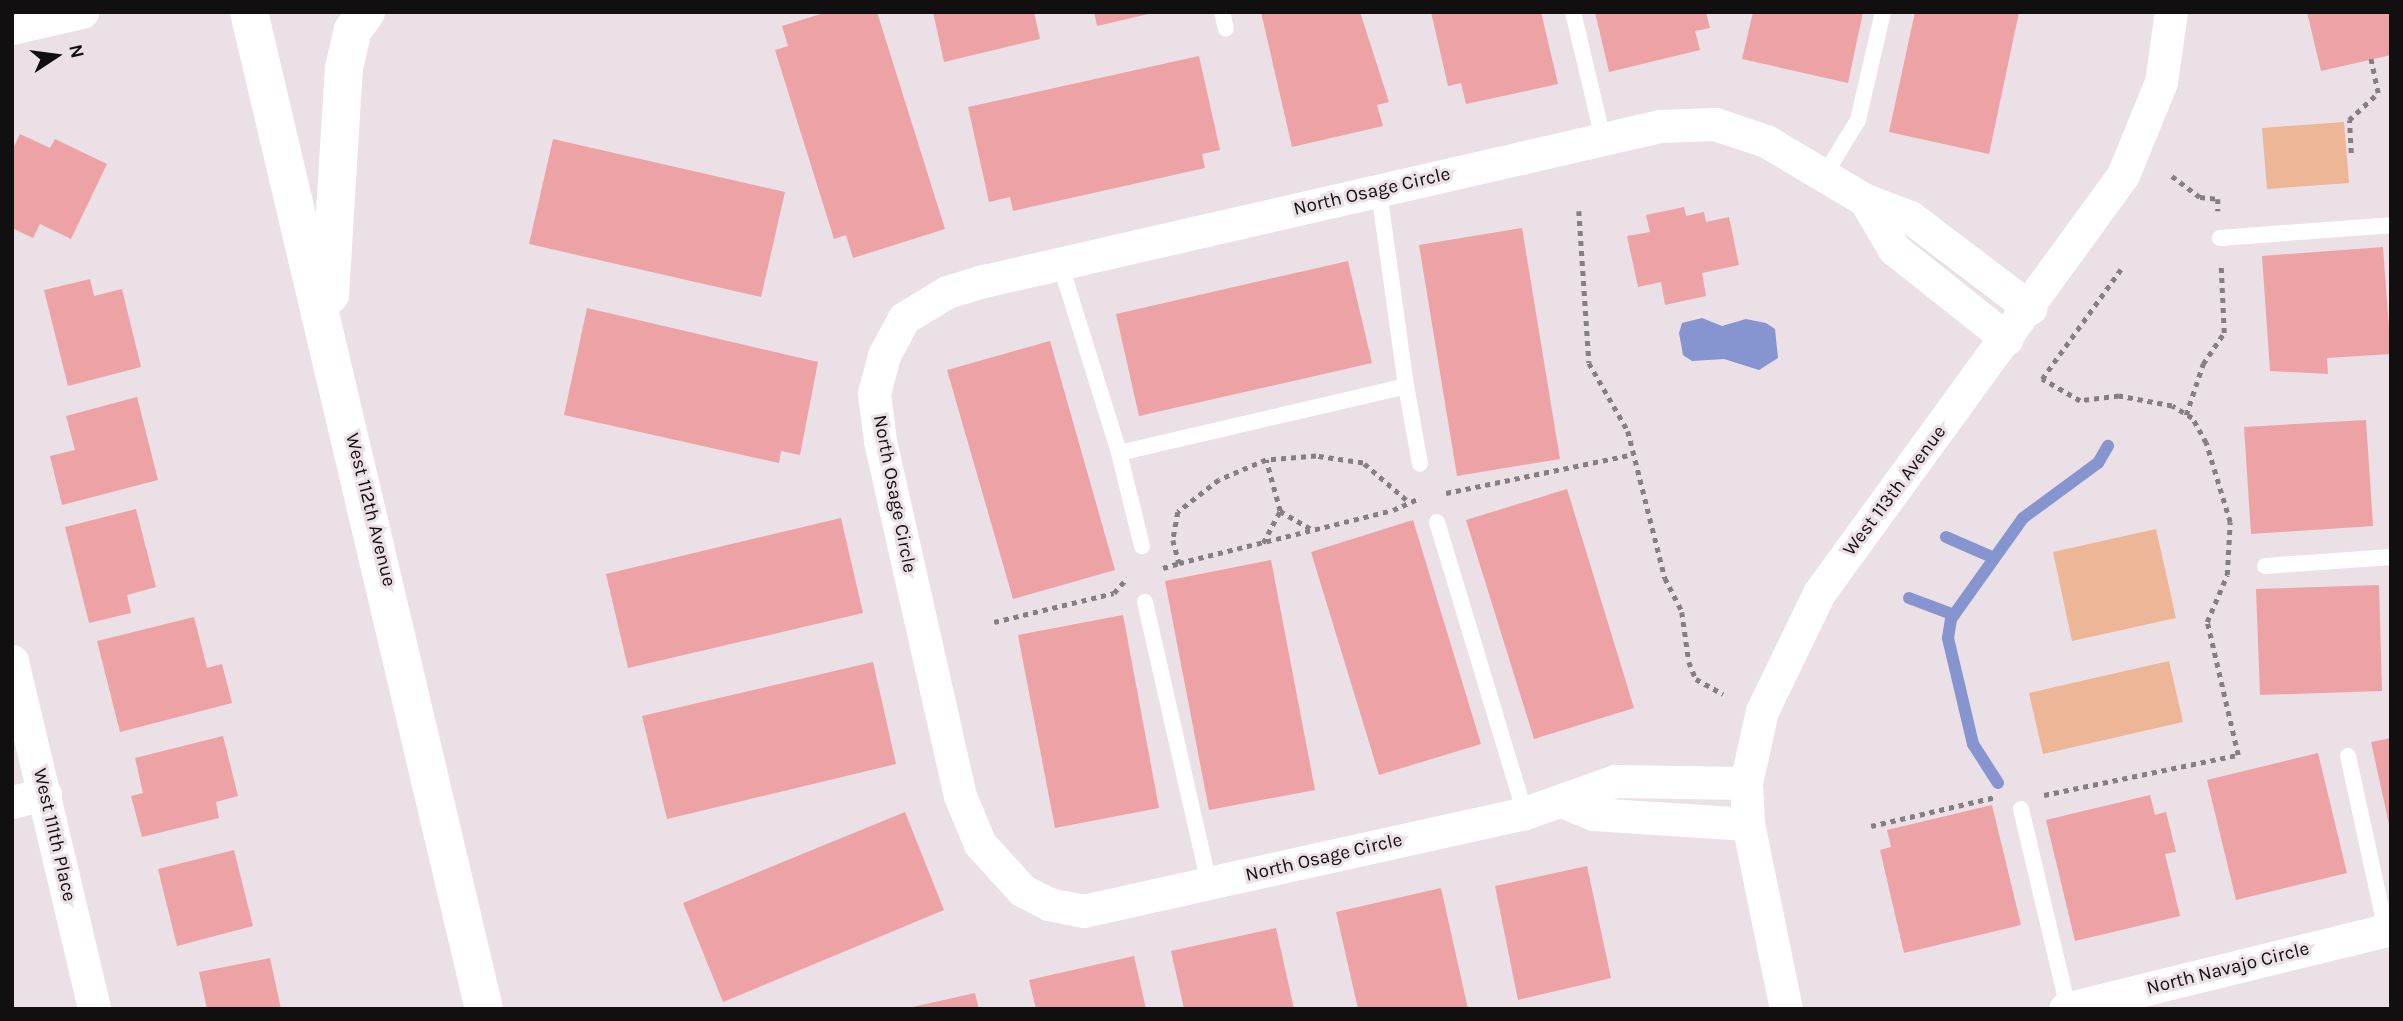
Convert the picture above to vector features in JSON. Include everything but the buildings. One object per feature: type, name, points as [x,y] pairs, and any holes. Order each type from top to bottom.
[{"type":"main road","name":"West 112th Avenue","points":[[249,12],[327,332],[484,1009]]},
{"type":"main road","points":[[327,332],[344,68],[353,30],[366,12]]},
{"type":"street","points":[[12,29],[82,12]]},
{"type":"street","name":"West 113th Avenue","points":[[1786,1009],[1748,824],[1746,783],[1762,711],[1819,593],[2030,308],[2123,175],[2161,82],[2171,12]]},
{"type":"street","name":"North Osage Circle","points":[[1746,783],[1637,778],[1525,813],[1084,911],[1049,904],[1022,890],[981,844],[960,796],[880,441],[879,370],[904,318],[947,292],[1060,263],[1660,126],[1715,124],[1766,141],[1865,200],[1910,217],[2030,308]]},
{"type":"street","name":"North Osage Circle","points":[[1865,200],[1894,249],[2007,339]]},
{"type":"street","name":"West 111th Place","points":[[12,661],[94,1009]]},
{"type":"street","points":[[12,803],[45,794]]},
{"type":"street","points":[[1564,802],[1593,814],[1748,824]]},
{"type":"street","name":"North Navajo Circle","points":[[2066,1009],[2389,929]]},
{"type":"lane","points":[[1222,12],[1226,29]]},
{"type":"lane","points":[[1573,12],[1603,139]]},
{"type":"lane","points":[[1824,176],[1857,120],[1883,12]]},
{"type":"lane","points":[[1379,191],[1406,386],[1420,464]]},
{"type":"lane","points":[[2220,239],[2391,225]]},
{"type":"lane","points":[[1060,263],[1119,453],[1142,546]]},
{"type":"lane","points":[[1119,453],[1406,386]]},
{"type":"lane","points":[[1437,522],[1525,813]]},
{"type":"lane","points":[[2265,566],[2391,557]]},
{"type":"lane","points":[[1145,602],[1209,883]]},
{"type":"lane","points":[[2348,756],[2389,929]]},
{"type":"lane","points":[[2021,809],[2066,1009]]},
{"type":"path","points":[[2351,153],[2349,120],[2378,93],[2371,60]]},
{"type":"path","points":[[2172,176],[2200,197],[2218,199],[2224,333],[2203,364],[2186,415]]},
{"type":"path","points":[[1580,212],[1589,363],[1628,431],[1630,455],[1657,525],[1665,578],[1682,612],[1689,662],[1696,679],[1723,694]]},
{"type":"path","points":[[2032,789],[2046,796],[2238,755],[2207,622],[2227,575],[2230,522],[2206,443],[2186,415],[2154,400],[2080,401],[2042,379],[2121,269]]},
{"type":"path","points":[[1156,570],[1393,510],[1406,500],[1630,455]]},
{"type":"path","points":[[1178,563],[1172,540],[1178,512],[1219,480],[1266,460],[1316,456],[1363,463],[1406,500]]},
{"type":"path","points":[[1266,460],[1280,511],[1312,530]]},
{"type":"path","points":[[1262,543],[1280,511]]},
{"type":"path","points":[[994,622],[1115,593],[1121,580],[1133,576]]},
{"type":"path","points":[[1871,826],[2005,795]]},
{"type":"shaded area","points":[[2344,122],[2349,183],[2267,189],[2262,128]]},
{"type":"shaded area","points":[[2156,529],[2176,618],[2072,641],[2053,552]]},
{"type":"shaded area","points":[[2169,661],[2183,722],[2043,754],[2029,693]]},
{"type":"water","points":[[1702,318],[1722,326],[1746,319],[1766,323],[1775,329],[1778,358],[1759,370],[1724,359],[1692,361],[1683,355],[1679,333],[1682,323]]},
{"type":"waterway","points":[[1998,783],[1973,744],[1948,638],[1951,619],[2023,518],[2098,463],[2108,446]]},
{"type":"waterway","points":[[1946,537],[1994,558]]},
{"type":"waterway","points":[[1909,598],[1954,615]]}]
